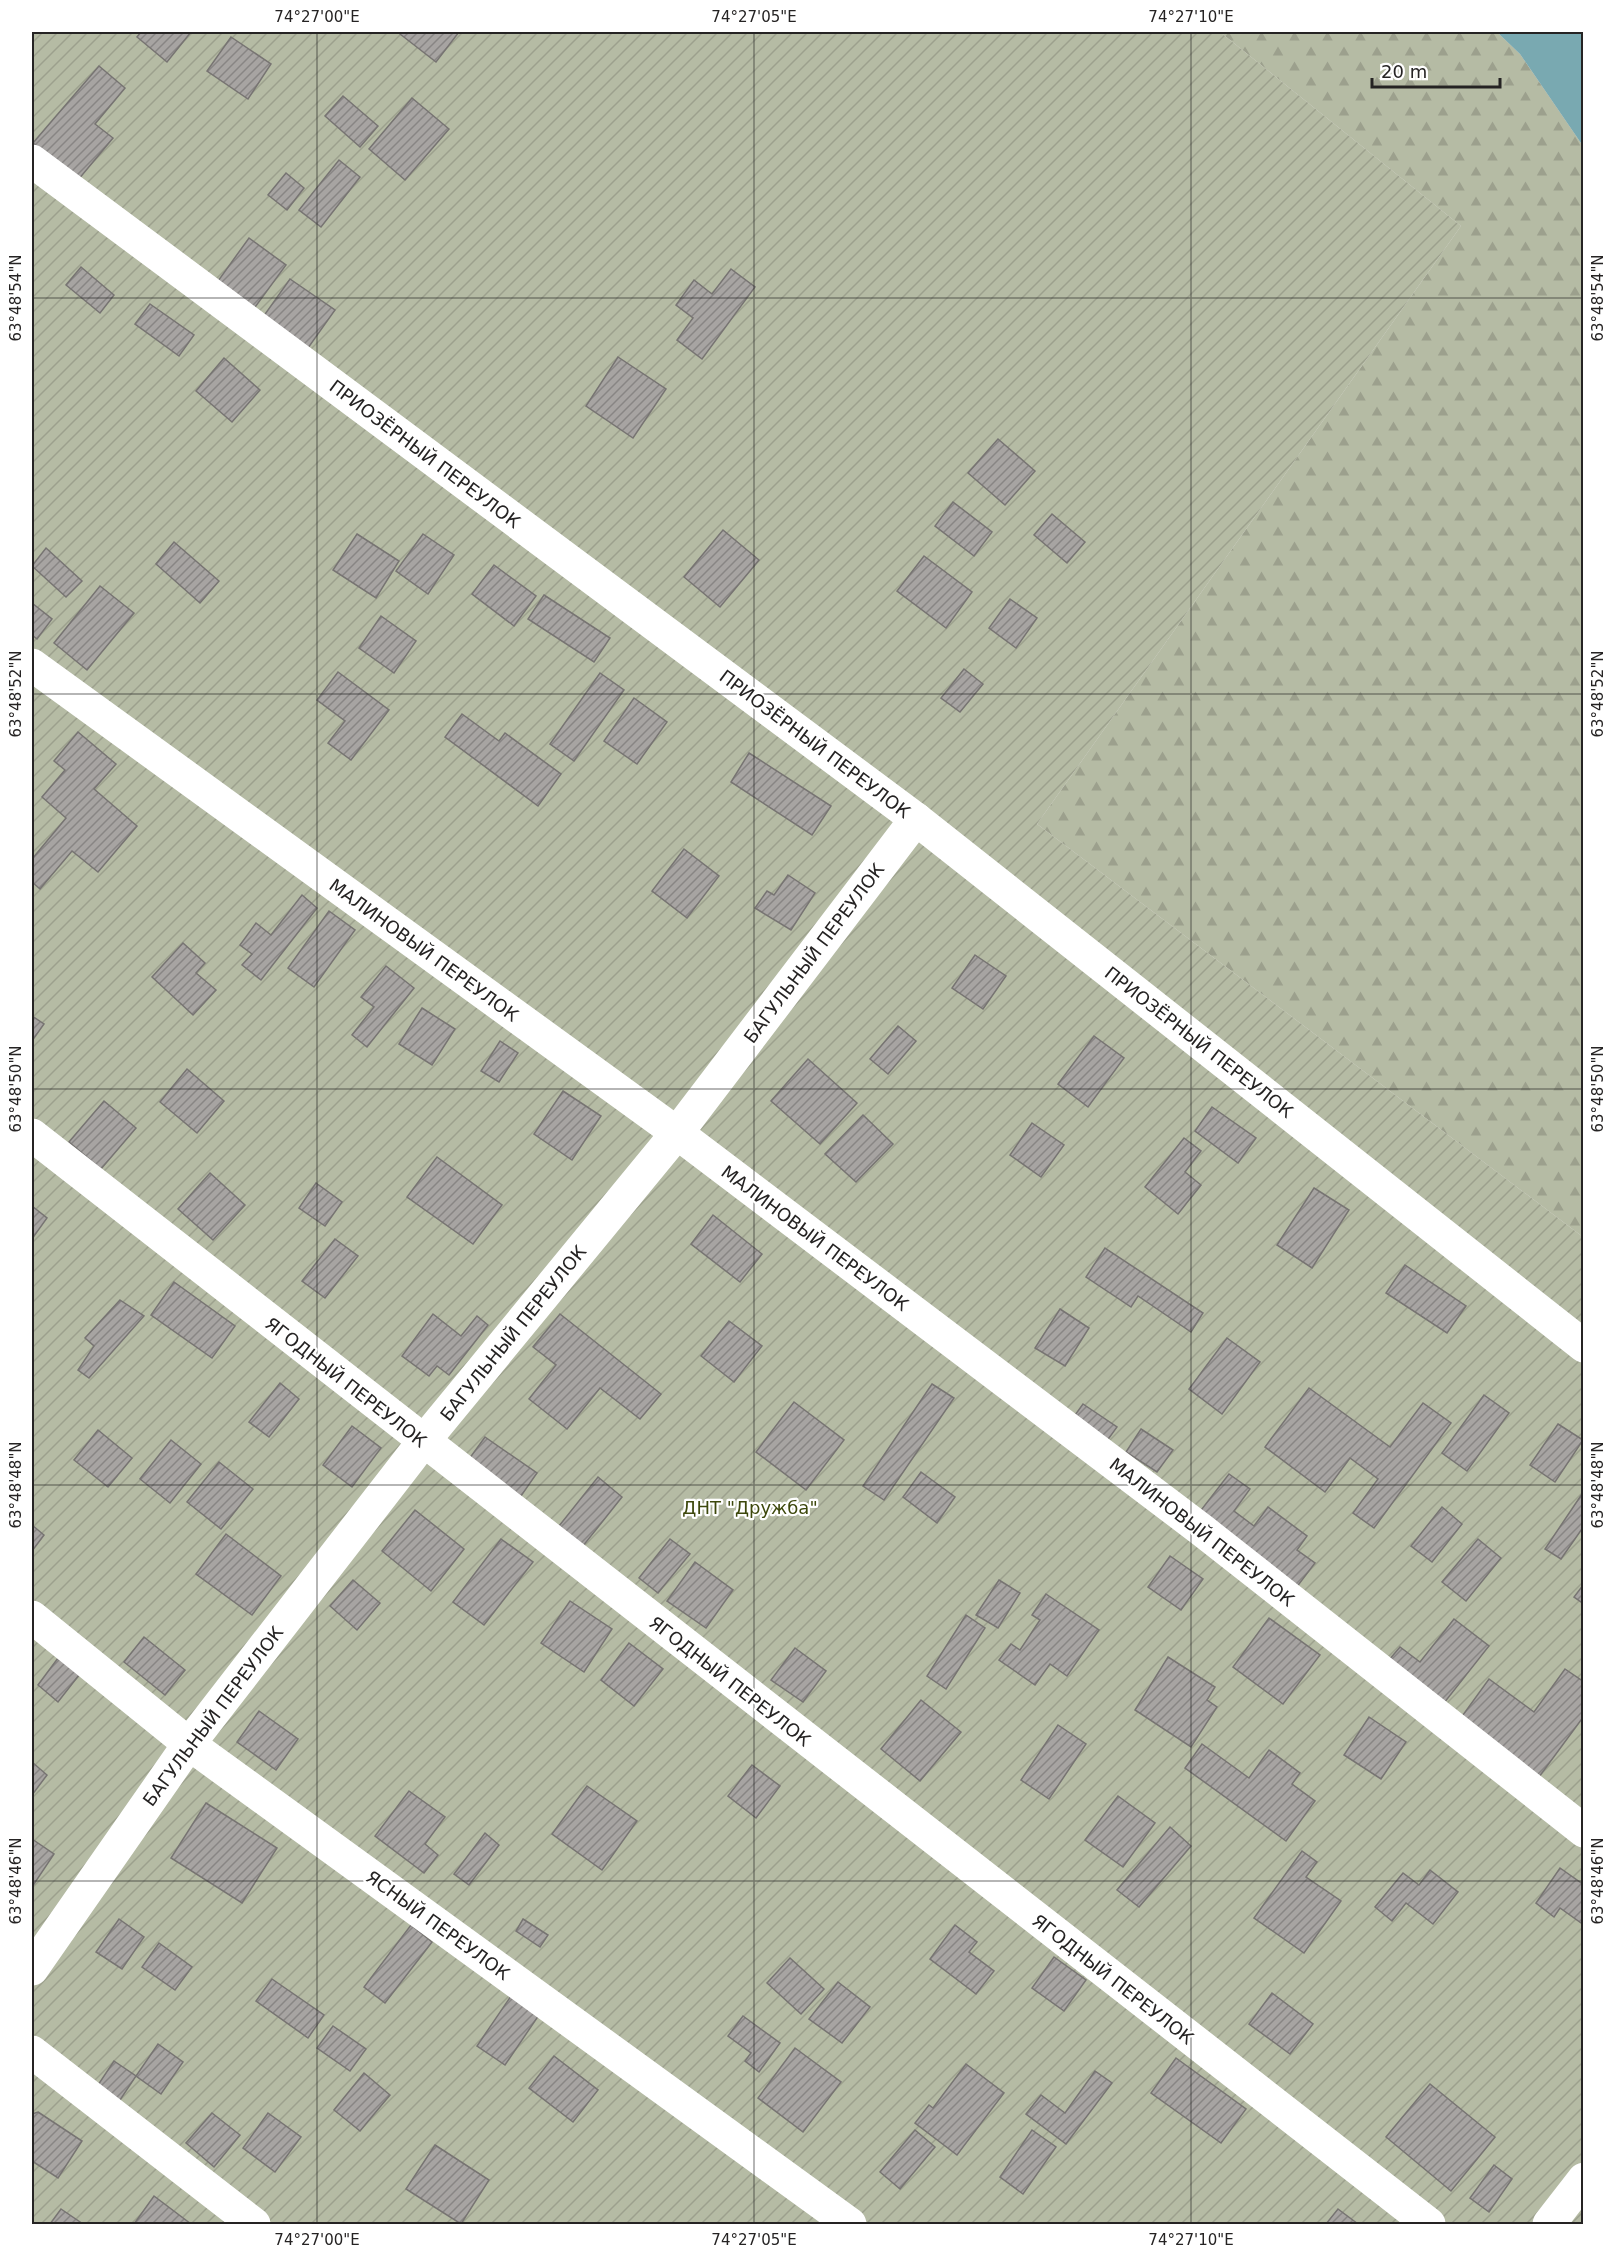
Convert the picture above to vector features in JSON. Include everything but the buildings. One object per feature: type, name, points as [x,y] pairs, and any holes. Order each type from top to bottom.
[{"type":"street","name":"ПРИОЗЁРНЫЙ ПЕРЕУЛОК","points":[[32,161],[916,819],[1584,1346]]},
{"type":"street","name":"МАЛИНОВЫЙ ПЕРЕУЛОК","points":[[32,665],[677,1133],[1203,1532],[1584,1831]]},
{"type":"street","name":"БАГУЛЬНЫЙ ПЕРЕУЛОК","points":[[32,1969],[189,1744],[423,1442],[677,1133],[916,819]]},
{"type":"street","name":"ЯГОДНЫЙ ПЕРЕУЛОК","points":[[32,1135],[1429,2224]]},
{"type":"street","name":"ЯСНЫЙ ПЕРЕУЛОК","points":[[32,1617],[189,1744],[850,2224]]},
{"type":"street","points":[[32,2052],[254,2224]]},
{"type":"street","points":[[1549,2224],[1584,2179]]},
{"type":"green space","name":"ДНТ \"Дружба\"","points":[[32,32],[1220,32],[1461,226],[1037,824],[1583,1237],[1583,2224],[32,2224]]},
{"type":"green space","points":[[1220,32],[1497,32],[1520,54],[1583,146],[1583,1237],[1037,824],[1461,226]]},
{"type":"water","points":[[1497,32],[1583,32],[1583,146],[1520,54]]}]
